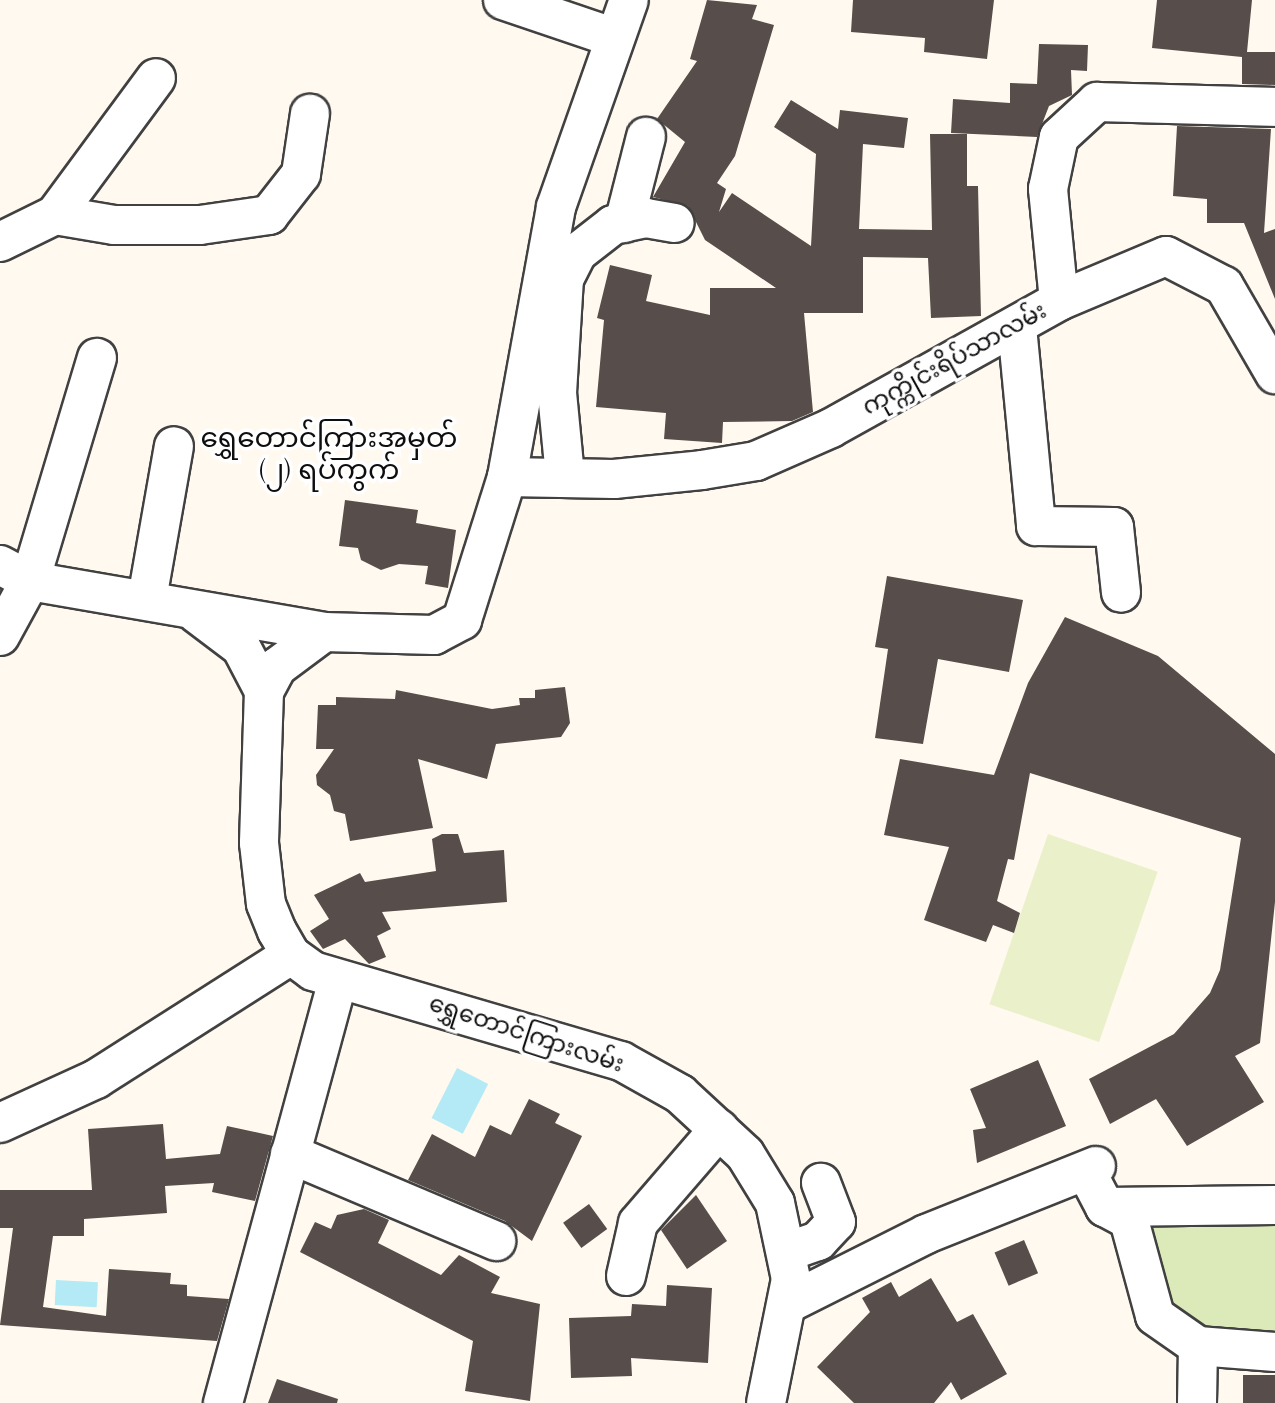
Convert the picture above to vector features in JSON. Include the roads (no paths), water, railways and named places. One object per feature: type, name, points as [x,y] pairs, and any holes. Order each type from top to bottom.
[{"type":"street","points":[[503,0],[615,38]]},
{"type":"street","points":[[15,573],[324,632],[434,635],[461,621],[507,477],[556,207],[629,0]]},
{"type":"street","points":[[0,242],[55,215],[156,78]]},
{"type":"street","name":"ကုက္ကိုင်းရိပ်သာလမ်း","points":[[507,477],[660,476],[756,461],[894,396],[1059,301],[1048,188],[1059,138],[1097,102],[1275,107]]},
{"type":"street","points":[[55,215],[114,225],[200,225],[270,215],[301,174],[310,114]]},
{"type":"street","points":[[624,223],[646,137]]},
{"type":"street","points":[[565,476],[556,393],[564,279],[577,253],[624,223],[646,218],[675,223]]},
{"type":"street","points":[[1059,301],[1166,256],[1224,286],[1275,374]]},
{"type":"street","points":[[1017,327],[1036,526],[1114,527],[1121,593]]},
{"type":"street","points":[[0,636],[15,573],[97,358]]},
{"type":"street","points":[[147,599],[174,446]]},
{"type":"street","points":[[188,608],[241,647],[264,691]]},
{"type":"street","points":[[223,1403],[290,1154],[314,969],[266,904],[259,843],[264,691],[277,667],[324,632]]},
{"type":"street","points":[[0,1123],[96,1079],[314,969]]},
{"type":"street","name":"ရွှေတောင်ကြားလမ်း","points":[[314,969],[621,1061],[680,1094],[719,1129],[761,1177],[789,1251],[787,1304],[766,1403]]},
{"type":"street","points":[[626,1276],[638,1223],[719,1129]]},
{"type":"street","points":[[290,1154],[496,1241]]},
{"type":"street","points":[[787,1304],[926,1234],[1091,1168],[1105,1206],[1129,1220],[1155,1316],[1198,1346],[1275,1352]]},
{"type":"street","points":[[789,1251],[818,1241],[836,1222],[821,1183]]},
{"type":"street","points":[[1105,1206],[1275,1205]]},
{"type":"street","points":[[1197,1403],[1198,1346]]},
{"type":"water","points":[[457,1068],[488,1084],[463,1134],[432,1118]]},
{"type":"water","points":[[56,1280],[98,1282],[97,1307],[55,1305]]},
{"type":"district","name":"ရွှေတောင်ကြားအမှတ် (၂) ရပ်ကွက်","points":[[329,455]]}]
